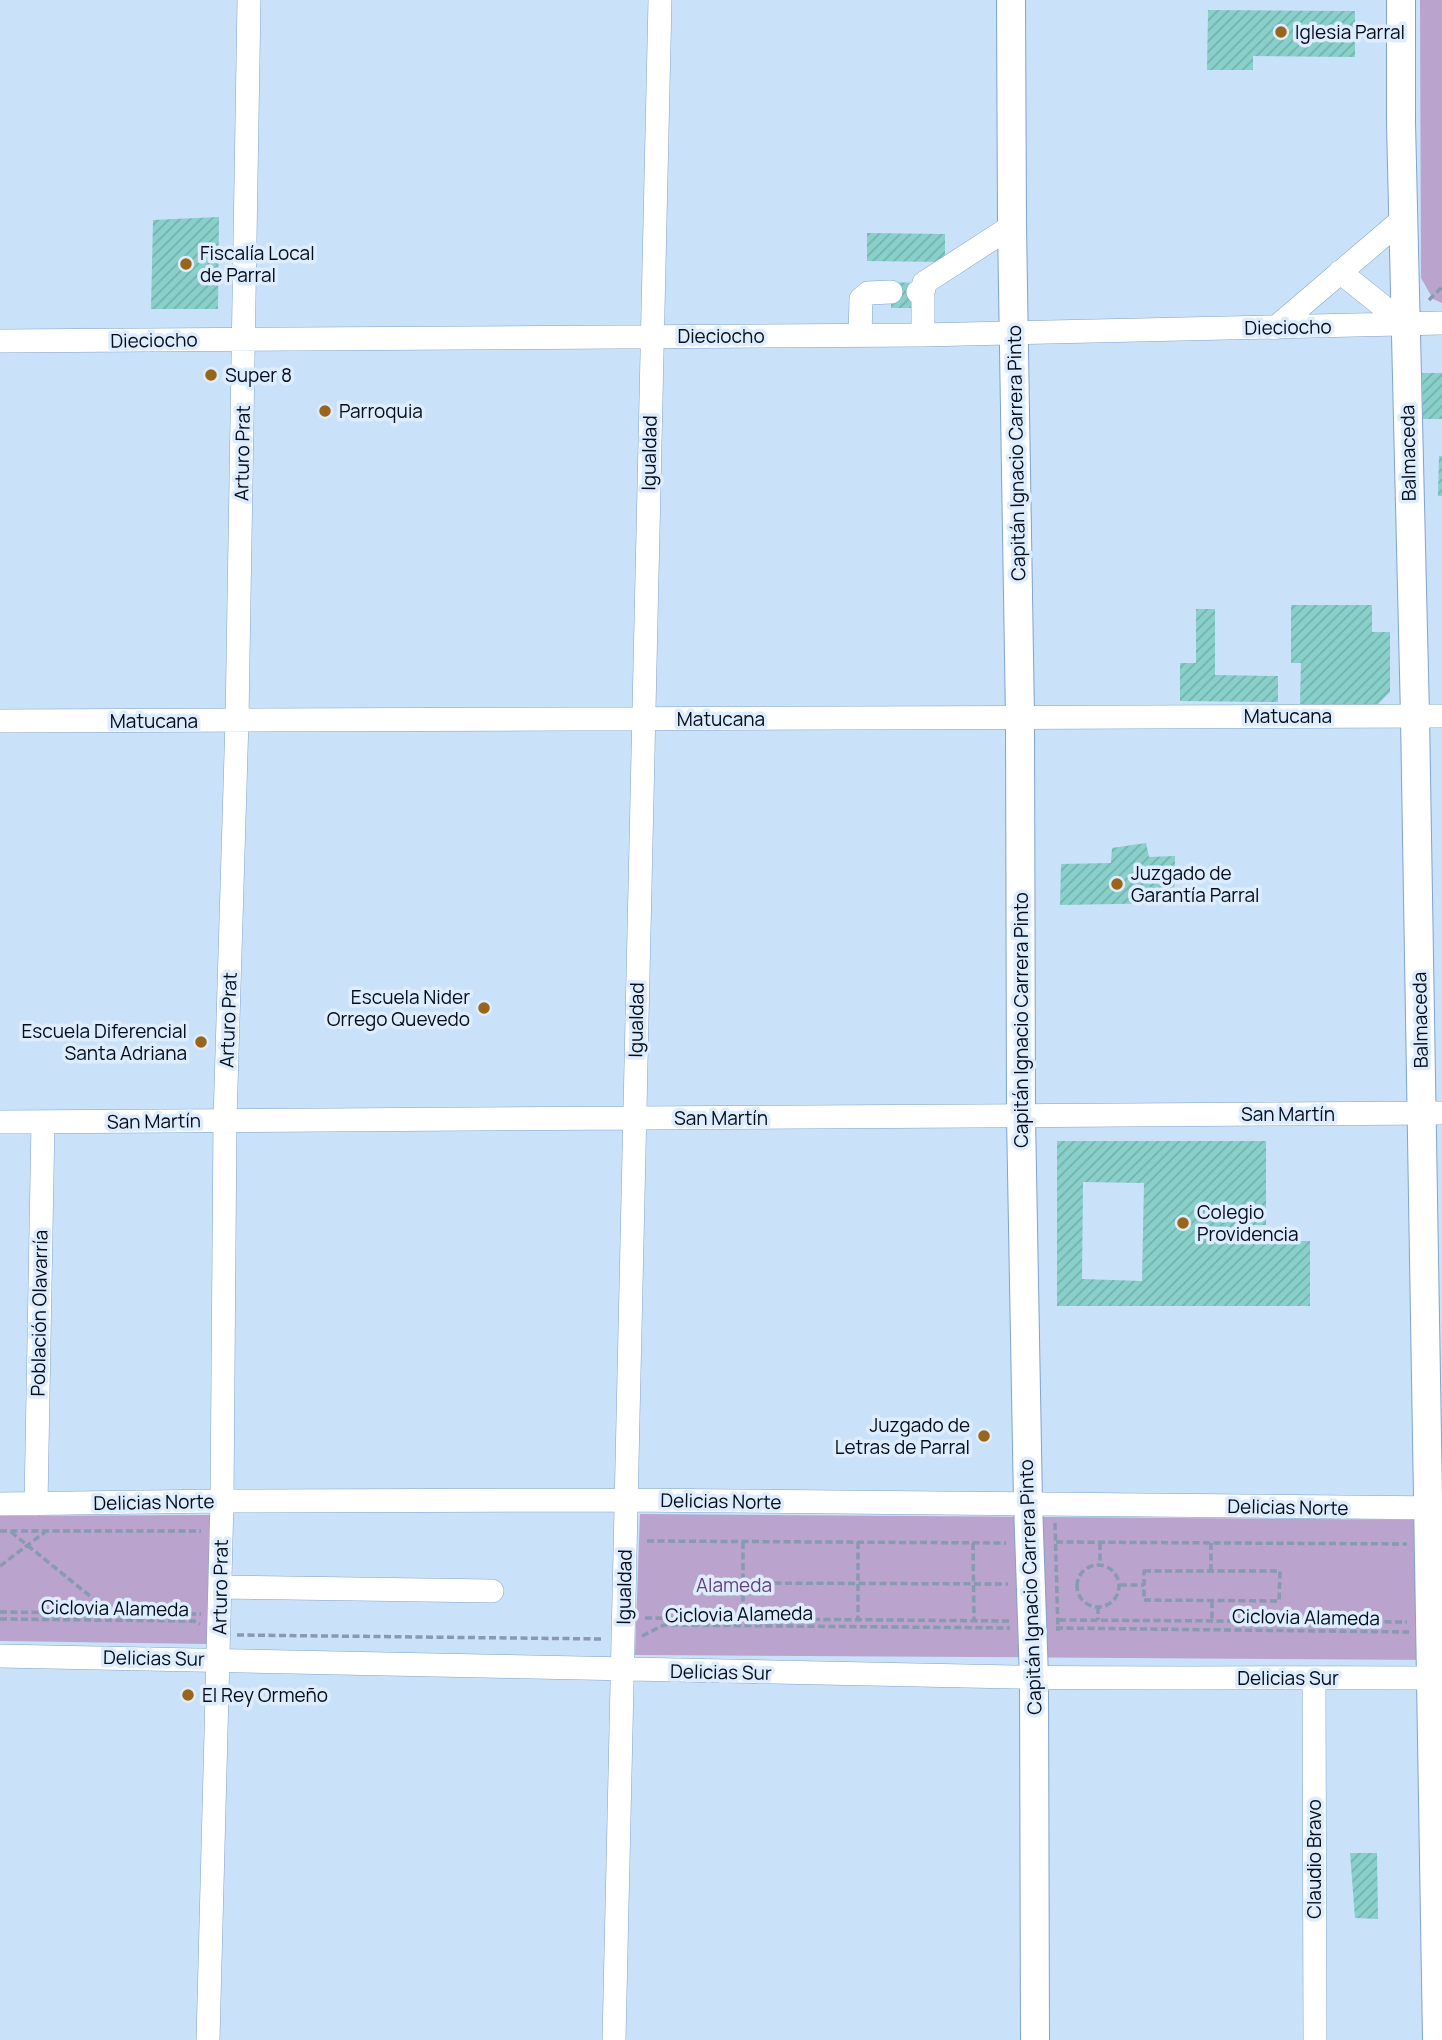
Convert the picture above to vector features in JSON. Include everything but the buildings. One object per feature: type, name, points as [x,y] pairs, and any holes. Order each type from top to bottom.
[{"type":"main road","name":"Capitán Ignacio Carrera Pinto","points":[[1011,0],[1020,717],[1021,1116],[1028,1503],[1023,1625],[1034,1678],[1035,2040]]},
{"type":"main road","name":"Balmaceda","points":[[1401,0],[1405,324],[1428,716],[1435,1508],[1420,1632],[1437,1678],[1437,2040]]},
{"type":"street","name":"Arturo Prat","points":[[208,2040],[214,1640],[220,1587],[222,1501],[225,1120],[237,720],[248,0]]},
{"type":"street","name":"Igualdad","points":[[614,2040],[628,1648],[626,1500],[660,0]]},
{"type":"street","points":[[1275,328],[1403,219]]},
{"type":"street","points":[[923,335],[923,297],[918,292],[924,289],[923,283],[1012,226]]},
{"type":"street","points":[[1340,272],[1405,324]]},
{"type":"street","points":[[860,335],[860,299],[868,293],[891,292]]},
{"type":"street","name":"Dieciocho","points":[[0,341],[1014,334],[1442,323]]},
{"type":"street","name":"Matucana","points":[[0,721],[1428,716]]},
{"type":"street","name":"San Martín","points":[[0,1122],[1432,1114]]},
{"type":"street","name":"Población Olavarría","points":[[36,1504],[43,1122]]},
{"type":"street","name":"Delicias Norte","points":[[0,1504],[626,1500],[1435,1508]]},
{"type":"street","points":[[220,1587],[492,1591]]},
{"type":"street","name":"Delicias Sur","points":[[0,1656],[214,1640],[628,1648],[1034,1678],[1437,1678]]},
{"type":"street","name":"Claudio Bravo","points":[[1314,1678],[1315,2040]]},
{"type":"path","points":[[0,1531],[205,1531]]},
{"type":"path","points":[[9,1531],[111,1613]]},
{"type":"path","points":[[0,1566],[47,1531]]},
{"type":"path","points":[[647,1541],[1012,1543]]},
{"type":"path","points":[[743,1542],[743,1619]]},
{"type":"path","points":[[858,1542],[858,1620]]},
{"type":"path","points":[[973,1542],[974,1621]]},
{"type":"path","points":[[1056,1542],[1408,1544]]},
{"type":"path","points":[[1100,1543],[1100,1564]]},
{"type":"path","points":[[1211,1543],[1211,1571]]},
{"type":"path","points":[[1100,1564],[1113,1570],[1120,1585],[1112,1602],[1092,1606],[1081,1598],[1077,1585],[1087,1568],[1100,1564]]},
{"type":"path","points":[[1144,1571],[1280,1571],[1279,1601],[1144,1600],[1144,1585],[1144,1571]]},
{"type":"path","points":[[743,1583],[1014,1584]]},
{"type":"path","points":[[1120,1585],[1144,1585]]},
{"type":"path","points":[[1212,1601],[1212,1621]]},
{"type":"path","points":[[1098,1606],[1098,1620]]},
{"type":"path","points":[[0,1612],[202,1614],[214,1640]]},
{"type":"path","points":[[628,1648],[645,1618],[974,1621],[1023,1625]]},
{"type":"path","name":"Ciclovia Alameda","points":[[0,1619],[194,1621],[214,1640],[628,1648],[664,1625],[1023,1625],[1420,1632]]},
{"type":"path","points":[[1059,1620],[1410,1622],[1420,1632]]},
{"type":"green space","points":[[1420,0],[1442,0],[1442,303],[1433,299],[1421,278]]},
{"type":"green space","name":"Alameda","points":[[640,1514],[1442,1520],[1442,1660],[635,1655]]},
{"type":"green space","points":[[213,1515],[208,1644],[0,1641],[0,1516]]},
{"type":"place","name":"Iglesia Parral","points":[[1281,32]]},
{"type":"place","name":"Fiscalía Local de Parral","points":[[186,264]]},
{"type":"place","name":"Super 8","points":[[211,375]]},
{"type":"place","name":"Parroquia","points":[[325,411]]},
{"type":"place","name":"Juzgado de Garantía Parral","points":[[1117,884]]},
{"type":"place","name":"Escuela Nider Orrego Quevedo","points":[[484,1008]]},
{"type":"place","name":"Escuela Diferencial Santa Adriana","points":[[201,1042]]},
{"type":"place","name":"Colegio Providencia","points":[[1183,1223]]},
{"type":"place","name":"Juzgado de Letras de Parral","points":[[984,1436]]},
{"type":"place","name":"El Rey Ormeño","points":[[188,1695]]}]
